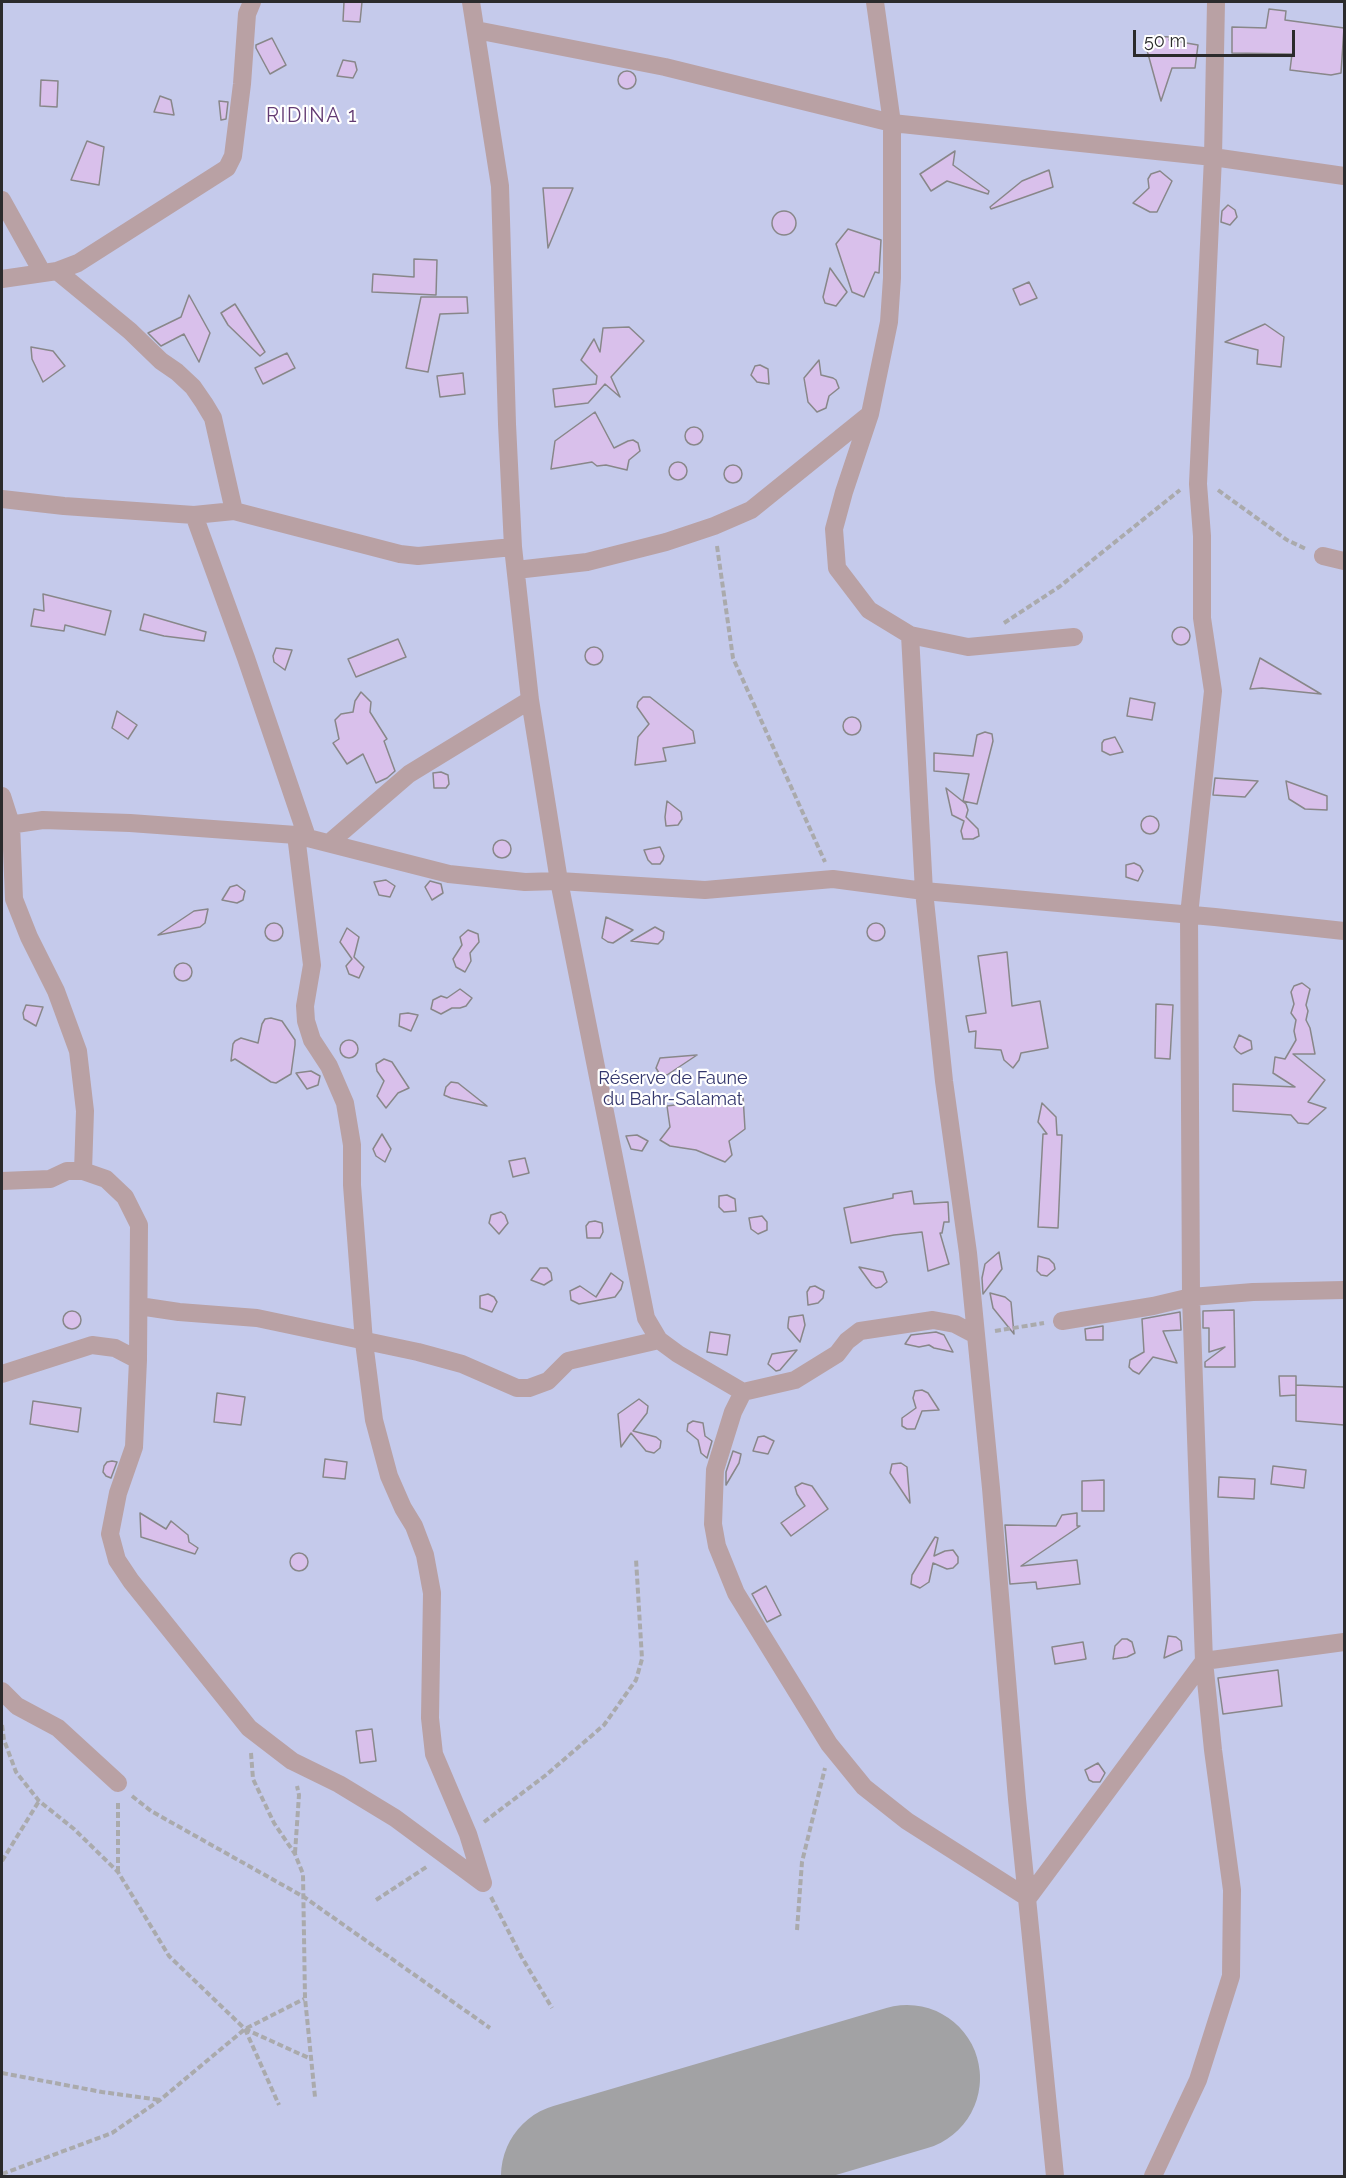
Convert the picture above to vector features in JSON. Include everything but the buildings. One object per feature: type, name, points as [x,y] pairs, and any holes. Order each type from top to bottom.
[{"type":"street","points":[[2,279],[49,272],[78,263],[226,168],[231,162],[242,84],[247,14],[252,2]]},
{"type":"street","points":[[471,2],[500,186],[513,547],[530,700],[559,881],[646,1318],[660,1340],[678,1354],[743,1392],[795,1380],[837,1354],[847,1341],[860,1331],[933,1320],[955,1324],[974,1334]]},
{"type":"street","points":[[875,2],[892,123],[890,311],[870,414],[843,492],[834,529],[837,568],[869,610],[910,635],[968,647],[1074,637]]},
{"type":"street","points":[[1153,2176],[1198,2080],[1231,1976],[1232,1890],[1213,1750],[1204,1660],[1191,1297],[1189,915],[1213,691],[1202,618],[1202,536],[1198,484],[1213,157],[1216,2]]},
{"type":"street","points":[[476,30],[665,66],[892,123],[1213,157],[1344,176]]},
{"type":"street","points":[[2,200],[49,272],[130,331],[161,361],[177,372],[198,395],[213,418],[234,511]]},
{"type":"street","points":[[516,570],[587,562],[666,542],[714,526],[751,510],[870,414]]},
{"type":"street","points":[[2,499],[64,506],[194,515],[234,511],[400,554],[418,556],[513,547]]},
{"type":"street","points":[[194,515],[246,658],[301,836],[312,965],[305,1006],[306,1021],[312,1040],[329,1066],[345,1103],[352,1145],[352,1185],[364,1342],[374,1420],[389,1476],[414,1526],[425,1555],[432,1593],[430,1718],[434,1754],[468,1834],[483,1883]]},
{"type":"street","points":[[1323,556],[1344,561]]},
{"type":"street","points":[[910,635],[924,891],[944,1081],[968,1253],[974,1334],[991,1488],[1017,1799],[1055,2176]]},
{"type":"street","points":[[329,843],[409,774],[530,700]]},
{"type":"street","points":[[2,796],[14,899],[29,937],[56,991],[78,1051],[85,1111],[83,1171]]},
{"type":"street","points":[[6,825],[43,820],[130,823],[301,836],[448,874],[525,882],[559,881],[705,890],[833,879],[924,891],[1344,931]]},
{"type":"street","points":[[2,1181],[50,1179],[67,1171],[83,1171],[106,1179],[125,1197],[139,1225],[138,1360],[134,1447],[118,1493],[110,1534],[117,1560],[130,1581],[249,1728],[292,1761],[339,1784],[395,1818],[483,1883]]},
{"type":"street","points":[[1062,1321],[1153,1306],[1191,1297],[1253,1292],[1344,1290]]},
{"type":"street","points":[[139,1306],[179,1312],[257,1318],[418,1352],[462,1364],[517,1388],[529,1388],[548,1381],[568,1362],[660,1340]]},
{"type":"street","points":[[2,1374],[92,1345],[115,1348],[138,1360]]},
{"type":"street","points":[[743,1392],[733,1412],[715,1470],[713,1524],[717,1546],[736,1593],[829,1744],[864,1787],[907,1821],[1028,1898]]},
{"type":"street","points":[[1028,1898],[1204,1660],[1344,1642]]},
{"type":"street","points":[[2,1691],[17,1706],[58,1728],[118,1783]]},
{"type":"path","points":[[995,629],[1059,587],[1180,490],[1190,485],[1207,485],[1219,491],[1287,540],[1323,556]]},
{"type":"path","points":[[714,526],[733,658],[833,879]]},
{"type":"path","points":[[974,1334],[1062,1321]]},
{"type":"path","points":[[468,1834],[546,1775],[604,1725],[636,1680],[642,1659],[636,1559]]},
{"type":"path","points":[[2,1725],[4,1740],[16,1772],[39,1802],[74,1829],[118,1872],[169,1956],[245,2028],[311,2059]]},
{"type":"path","points":[[249,1728],[253,1779],[274,1823],[295,1854],[303,1874],[304,1998],[315,2097]]},
{"type":"path","points":[[797,1930],[802,1862],[820,1795],[829,1744]]},
{"type":"path","points":[[292,1761],[299,1795],[295,1854]]},
{"type":"path","points":[[118,1783],[118,1872]]},
{"type":"path","points":[[118,1783],[151,1811],[304,1897],[490,2028]]},
{"type":"path","points":[[2,1861],[39,1802]]},
{"type":"path","points":[[376,1900],[446,1854]]},
{"type":"path","points":[[483,1883],[521,1956],[552,2008]]},
{"type":"path","points":[[2,2174],[112,2133],[160,2100],[245,2028],[304,1998]]},
{"type":"path","points":[[245,2028],[279,2105]]},
{"type":"path","points":[[2,2073],[102,2092],[160,2100]]},
{"type":"green space","name":"Réserve de Faune du Bahr-Salamat","points":[[2,2],[1344,2],[1344,2176],[2,2176]]},
{"type":"runway","points":[[574,2176],[907,2078]]},
{"type":"district","name":"RIDINA 1","points":[[312,116]]}]
